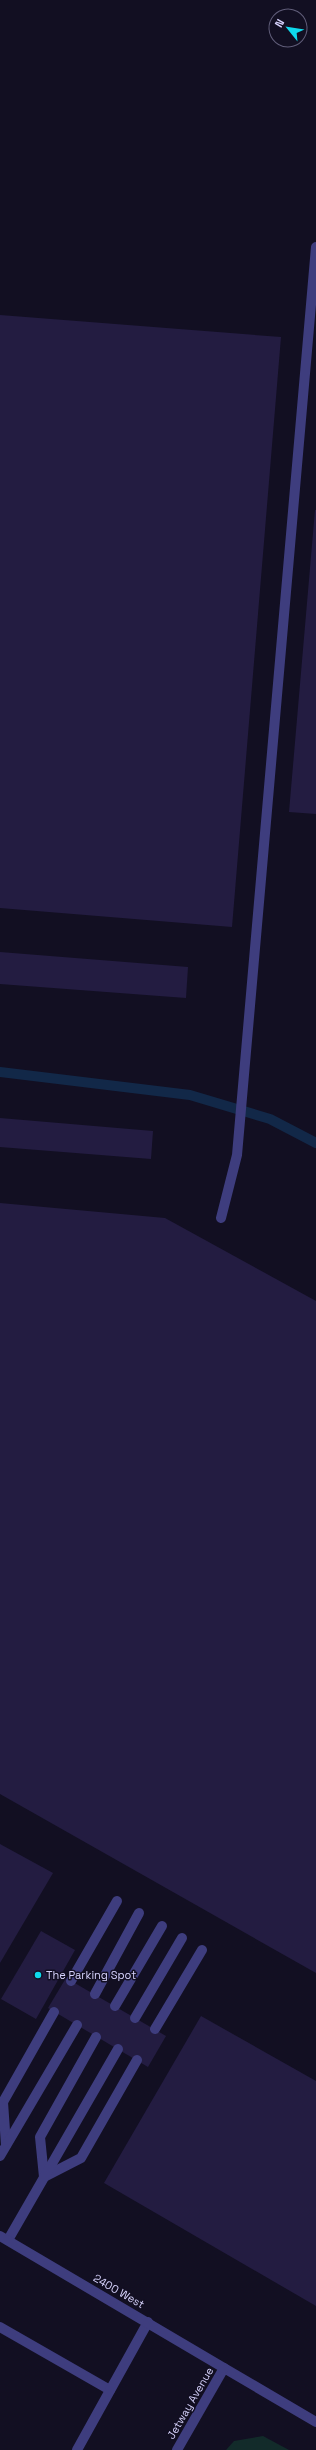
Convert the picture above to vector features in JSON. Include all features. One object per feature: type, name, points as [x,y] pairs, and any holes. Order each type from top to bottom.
[{"type":"street","points":[[221,1218],[237,1155],[316,247]]},
{"type":"street","points":[[71,1981],[117,1901]]},
{"type":"street","points":[[95,1994],[139,1913]]},
{"type":"street","points":[[115,2006],[162,1926]]},
{"type":"street","points":[[135,2018],[182,1938]]},
{"type":"street","points":[[155,2029],[202,1950]]},
{"type":"street","points":[[6,2145],[3,2102],[54,2012]]},
{"type":"street","points":[[0,2156],[77,2025]]},
{"type":"street","points":[[44,2177],[40,2137],[96,2037]]},
{"type":"street","points":[[4,2238],[44,2177],[118,2049]]},
{"type":"street","points":[[44,2177],[81,2158],[137,2060]]},
{"type":"street","name":"2400 West","points":[[4,2238],[316,2422]]},
{"type":"street","points":[[77,2450],[148,2322]]},
{"type":"street","points":[[0,2327],[110,2390]]},
{"type":"street","name":"Jetway Avenue","points":[[177,2450],[224,2368]]},
{"type":"green space","points":[[263,2436],[289,2450],[226,2450],[234,2441]]},
{"type":"building","points":[[0,315],[281,337],[232,927],[0,908]]},
{"type":"building","points":[[316,510],[316,814],[289,812]]},
{"type":"building","points":[[0,952],[188,967],[186,998],[0,984]]},
{"type":"building","points":[[0,1118],[153,1131],[151,1159],[0,1147]]},
{"type":"building","points":[[0,1203],[165,1218],[316,1301],[316,1973],[0,1794]]},
{"type":"building","points":[[0,1844],[53,1873],[0,1963]]},
{"type":"building","name":"The Parking Spot","points":[[41,1931],[75,1950],[36,2019],[1,1999]]},
{"type":"building","points":[[66,1978],[166,2036],[148,2067],[48,2008]]},
{"type":"building","points":[[201,2016],[316,2081],[316,2306],[104,2183]]},
{"type":"waterway","points":[[0,1072],[190,1095],[270,1119],[316,1143]]},
{"type":"place","name":"The Parking Spot","points":[[38,1975]]}]
